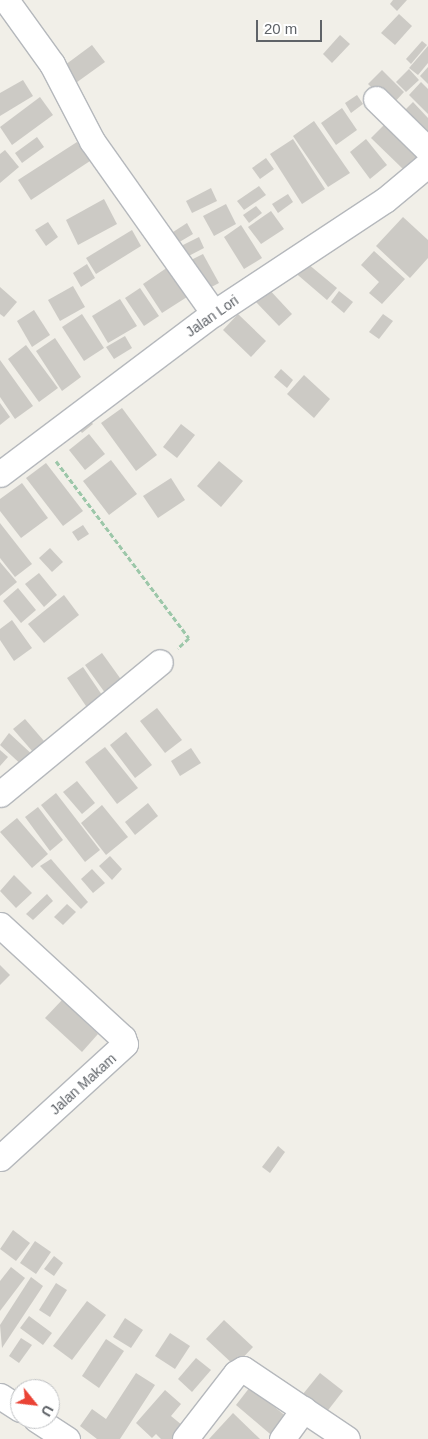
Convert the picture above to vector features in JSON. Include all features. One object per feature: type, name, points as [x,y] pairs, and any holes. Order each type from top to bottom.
[{"type":"street","points":[[6,0],[52,64],[92,141],[214,314]]},
{"type":"street","points":[[376,99],[428,150]]},
{"type":"street","name":"Jalan Lori","points":[[0,474],[214,314],[385,200],[428,164]]},
{"type":"street","points":[[0,794],[160,662]]},
{"type":"street","name":"Jalan Makam","points":[[0,925],[123,1038],[125,1044],[0,1158]]},
{"type":"street","points":[[185,1439],[236,1373],[243,1369],[347,1439]]},
{"type":"street","points":[[282,1439],[304,1409]]},
{"type":"street","points":[[52,1429],[67,1439]]},
{"type":"path","points":[[42,442],[189,638],[160,662]]},
{"type":"building","points":[[393,0],[407,0],[397,11],[390,4]]},
{"type":"building","points":[[399,14],[412,26],[395,45],[381,33]]},
{"type":"building","points":[[340,35],[350,44],[332,63],[323,54]]},
{"type":"building","points":[[422,41],[427,45],[411,64],[406,59]]},
{"type":"building","points":[[92,45],[105,62],[73,85],[61,68]]},
{"type":"building","points":[[428,46],[428,63],[418,75],[409,68]]},
{"type":"building","points":[[428,67],[428,84],[420,76]]},
{"type":"building","points":[[409,69],[419,80],[406,92],[396,82]]},
{"type":"building","points":[[382,70],[404,92],[391,106],[368,84]]},
{"type":"building","points":[[23,80],[33,96],[0,116],[0,93]]},
{"type":"building","points":[[421,82],[428,89],[428,114],[409,95]]},
{"type":"building","points":[[357,95],[363,104],[351,113],[345,103]]},
{"type":"building","points":[[40,97],[53,115],[12,145],[0,127]]},
{"type":"building","points":[[413,102],[428,118],[428,149],[398,117]]},
{"type":"building","points":[[342,108],[357,130],[336,145],[321,123]]},
{"type":"building","points":[[314,121],[350,173],[328,187],[293,136]]},
{"type":"building","points":[[385,124],[417,157],[404,170],[371,138]]},
{"type":"building","points":[[37,137],[44,147],[22,163],[15,153]]},
{"type":"building","points":[[293,139],[325,189],[302,204],[270,154]]},
{"type":"building","points":[[366,139],[387,165],[370,179],[350,152]]},
{"type":"building","points":[[77,142],[90,161],[31,200],[18,180]]},
{"type":"building","points":[[5,150],[19,167],[0,183],[0,154]]},
{"type":"building","points":[[266,158],[274,169],[260,179],[252,168]]},
{"type":"building","points":[[259,186],[266,195],[244,210],[237,201]]},
{"type":"building","points":[[211,188],[217,201],[192,213],[186,201]]},
{"type":"building","points":[[288,194],[293,202],[278,213],[272,204]]},
{"type":"building","points":[[104,199],[117,224],[78,245],[66,220]]},
{"type":"building","points":[[226,204],[236,224],[214,236],[203,216]]},
{"type":"building","points":[[256,206],[262,213],[249,223],[243,215]]},
{"type":"building","points":[[271,211],[284,229],[261,244],[248,227]]},
{"type":"building","points":[[403,217],[428,240],[428,258],[410,278],[376,246]]},
{"type":"building","points":[[48,222],[58,237],[46,246],[35,230]]},
{"type":"building","points":[[187,223],[193,234],[176,244],[170,234]]},
{"type":"building","points":[[241,225],[262,258],[244,269],[224,237]]},
{"type":"building","points":[[132,230],[141,246],[96,274],[86,258]]},
{"type":"building","points":[[199,237],[204,248],[179,261],[173,250]]},
{"type":"building","points":[[374,251],[405,279],[382,304],[369,293],[379,282],[361,265]]},
{"type":"building","points":[[203,254],[219,283],[200,293],[185,263]]},
{"type":"building","points":[[302,259],[337,288],[327,300],[292,270]]},
{"type":"building","points":[[87,264],[95,278],[81,287],[73,273]]},
{"type":"building","points":[[168,267],[187,297],[162,313],[143,284]]},
{"type":"building","points":[[73,286],[85,307],[60,321],[48,300]]},
{"type":"building","points":[[266,286],[292,314],[279,326],[253,299]]},
{"type":"building","points":[[0,287],[17,302],[4,317],[0,314]]},
{"type":"building","points":[[140,288],[159,316],[144,326],[125,298]]},
{"type":"building","points":[[339,291],[353,302],[344,313],[331,302]]},
{"type":"building","points":[[120,299],[137,326],[108,343],[92,316]]},
{"type":"building","points":[[34,310],[50,335],[32,347],[17,321]]},
{"type":"building","points":[[82,314],[104,348],[84,361],[62,327]]},
{"type":"building","points":[[238,314],[266,341],[251,357],[223,330]]},
{"type":"building","points":[[383,314],[393,321],[379,339],[369,332]]},
{"type":"building","points":[[125,336],[132,348],[114,359],[106,347]]},
{"type":"building","points":[[55,338],[81,377],[62,391],[36,351]]},
{"type":"building","points":[[26,345],[58,388],[39,402],[8,359]]},
{"type":"building","points":[[0,360],[33,406],[15,419],[0,397]]},
{"type":"building","points":[[281,369],[293,380],[287,388],[274,377]]},
{"type":"building","points":[[304,375],[330,399],[314,418],[287,394]]},
{"type":"building","points":[[0,403],[10,417],[0,425]]},
{"type":"building","points":[[122,408],[157,455],[136,471],[101,423]]},
{"type":"building","points":[[87,417],[93,424],[82,433],[76,425]]},
{"type":"building","points":[[181,424],[195,435],[177,458],[163,447]]},
{"type":"building","points":[[89,434],[105,454],[85,470],[69,450]]},
{"type":"building","points":[[111,460],[137,494],[109,515],[83,481]]},
{"type":"building","points":[[219,461],[243,481],[221,507],[197,486]]},
{"type":"building","points":[[46,463],[83,511],[63,526],[26,478]]},
{"type":"building","points":[[171,478],[185,500],[158,518],[143,496]]},
{"type":"building","points":[[22,483],[48,518],[21,538],[0,511],[0,499]]},
{"type":"building","points":[[0,523],[32,564],[15,577],[0,558]]},
{"type":"building","points":[[83,525],[89,534],[78,541],[72,532]]},
{"type":"building","points":[[50,548],[63,562],[52,572],[39,558]]},
{"type":"building","points":[[0,562],[17,582],[0,596]]},
{"type":"building","points":[[39,573],[57,595],[44,607],[25,584]]},
{"type":"building","points":[[18,588],[36,610],[21,623],[3,601]]},
{"type":"building","points":[[64,595],[79,615],[44,643],[28,624]]},
{"type":"building","points":[[12,620],[32,648],[14,661],[0,640],[0,629]]},
{"type":"building","points":[[102,653],[125,685],[108,697],[85,665]]},
{"type":"building","points":[[83,667],[104,698],[88,709],[67,678]]},
{"type":"building","points":[[157,708],[182,740],[165,753],[140,721]]},
{"type":"building","points":[[25,719],[44,741],[33,752],[13,729]]},
{"type":"building","points":[[126,732],[152,765],[135,778],[110,745]]},
{"type":"building","points":[[9,733],[35,757],[25,768],[0,745]]},
{"type":"building","points":[[105,747],[138,788],[117,804],[85,762]]},
{"type":"building","points":[[191,748],[201,763],[180,776],[171,761]]},
{"type":"building","points":[[0,750],[8,757],[0,766]]},
{"type":"building","points":[[77,781],[95,803],[82,814],[63,792]]},
{"type":"building","points":[[56,793],[100,850],[85,862],[41,805]]},
{"type":"building","points":[[148,803],[158,816],[135,835],[125,822]]},
{"type":"building","points":[[102,805],[128,837],[106,855],[81,823]]},
{"type":"building","points":[[38,807],[63,840],[50,851],[25,817]]},
{"type":"building","points":[[17,818],[48,854],[32,868],[0,832]]},
{"type":"building","points":[[110,856],[122,869],[112,880],[99,866]]},
{"type":"building","points":[[51,859],[88,902],[81,909],[40,866]]},
{"type":"building","points":[[92,869],[105,883],[93,893],[81,879]]},
{"type":"building","points":[[14,875],[32,893],[16,908],[0,891]]},
{"type":"building","points":[[47,894],[53,901],[33,920],[26,914]]},
{"type":"building","points":[[67,904],[76,912],[63,925],[54,917]]},
{"type":"building","points":[[0,965],[10,975],[0,985]]},
{"type":"building","points":[[62,1000],[98,1034],[82,1052],[45,1018]]},
{"type":"building","points":[[278,1146],[285,1152],[270,1173],[262,1167]]},
{"type":"building","points":[[13,1230],[30,1243],[16,1261],[0,1249]]},
{"type":"building","points":[[35,1241],[51,1252],[36,1274],[20,1263]]},
{"type":"building","points":[[54,1256],[63,1263],[54,1276],[44,1269]]},
{"type":"building","points":[[11,1267],[25,1278],[0,1311],[0,1281]]},
{"type":"building","points":[[31,1277],[43,1286],[2,1348],[0,1325]]},
{"type":"building","points":[[56,1283],[67,1290],[50,1317],[39,1310]]},
{"type":"building","points":[[87,1301],[106,1315],[72,1360],[53,1346]]},
{"type":"building","points":[[29,1316],[52,1333],[43,1345],[20,1328]]},
{"type":"building","points":[[125,1318],[143,1330],[131,1348],[113,1337]]},
{"type":"building","points":[[224,1320],[253,1347],[235,1366],[206,1339]]},
{"type":"building","points":[[170,1333],[190,1346],[175,1369],[155,1356]]},
{"type":"building","points":[[21,1338],[32,1345],[19,1363],[9,1356]]},
{"type":"building","points":[[106,1339],[124,1351],[99,1388],[82,1376]]},
{"type":"building","points":[[196,1358],[211,1370],[192,1392],[178,1379]]},
{"type":"building","points":[[136,1373],[155,1385],[120,1439],[97,1439],[80,1426],[92,1409],[106,1419]]},
{"type":"building","points":[[320,1373],[343,1391],[322,1418],[299,1399]]},
{"type":"building","points":[[250,1387],[293,1422],[276,1439],[236,1405]]},
{"type":"building","points":[[165,1390],[181,1404],[171,1416],[188,1430],[180,1439],[161,1439],[156,1434],[152,1438],[136,1423]]},
{"type":"building","points":[[233,1413],[260,1439],[209,1439]]}]
